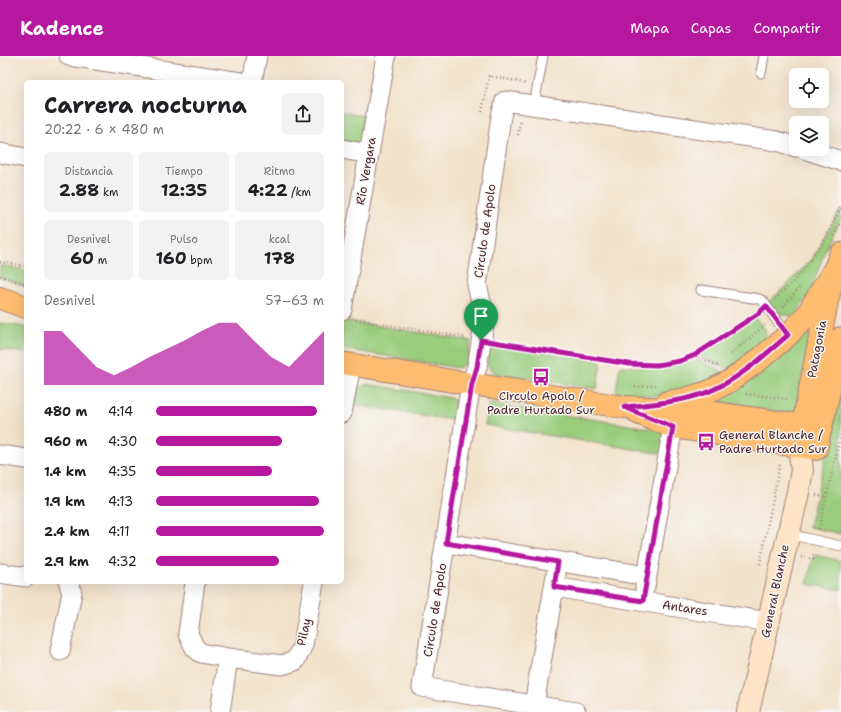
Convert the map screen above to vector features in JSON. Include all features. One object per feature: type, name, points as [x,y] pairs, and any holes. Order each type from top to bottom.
[{"type":"main road","points":[[347,364],[472,384],[628,397],[685,399],[708,392],[726,371],[760,359],[788,335],[807,315],[836,255]]},
{"type":"main road","name":"Patagonia","points":[[810,437],[807,402],[836,255]]},
{"type":"main road","points":[[0,298],[24,306]]},
{"type":"main road","points":[[0,314],[24,316]]},
{"type":"main road","name":"Patagonia","points":[[810,437],[841,338]]},
{"type":"main road","points":[[628,397],[676,409],[707,412],[810,437]]},
{"type":"main road","points":[[628,397],[673,427],[810,437]]},
{"type":"main road","name":"General Blanche","points":[[748,712],[810,437]]},
{"type":"street","points":[[69,56],[137,68],[227,80]]},
{"type":"street","points":[[252,80],[257,56]]},
{"type":"street","name":"Río Vergara","points":[[346,314],[369,154],[386,56]]},
{"type":"street","name":"Círculo de Apolo","points":[[576,712],[422,687],[472,384],[477,367],[485,318],[477,285],[505,101],[778,141],[789,145]]},
{"type":"street","points":[[344,149],[369,154]]},
{"type":"street","points":[[0,153],[24,158]]},
{"type":"street","points":[[826,156],[841,161]]},
{"type":"street","points":[[344,393],[347,364]]},
{"type":"street","points":[[643,601],[673,427]]},
{"type":"street","points":[[0,455],[24,460]]},
{"type":"street","points":[[446,543],[647,576]]},
{"type":"street","points":[[534,705],[558,562]]},
{"type":"street","points":[[0,573],[24,577]]},
{"type":"street","points":[[60,651],[72,593],[66,584]]},
{"type":"street","name":"Pilay","points":[[195,584],[188,634],[195,648],[201,653],[282,665],[295,661],[303,645],[314,584]]},
{"type":"street","name":"Antares","points":[[554,587],[768,622]]},
{"type":"street","points":[[220,712],[228,658]]},
{"type":"lane","points":[[534,106],[543,56]]},
{"type":"lane","points":[[761,73],[764,56]]},
{"type":"lane","points":[[702,290],[759,299],[763,301],[788,335]]},
{"type":"lane","points":[[788,534],[841,546]]},
{"type":"path","points":[[346,314],[481,340],[629,364],[657,365],[680,361],[695,355],[759,313],[786,289],[803,271],[829,232],[841,207]]},
{"type":"path","points":[[836,255],[841,222]]},
{"type":"path","points":[[0,262],[24,266]]},
{"type":"path","points":[[727,358],[774,317],[802,284]]},
{"type":"path","points":[[712,369],[718,366],[726,371],[743,393],[807,402]]},
{"type":"path","points":[[628,397],[663,384]]},
{"type":"path","points":[[817,541],[841,434]]},
{"type":"green space","points":[[344,112],[364,116],[361,139],[355,143],[344,141]]},
{"type":"green space","points":[[841,209],[841,218],[824,253],[811,291],[794,317],[779,313],[781,320],[766,304],[787,285],[813,257]]},
{"type":"green space","points":[[0,265],[24,270],[24,286],[0,277]]},
{"type":"green space","points":[[754,317],[765,329],[766,336],[763,344],[730,370],[699,355]]},
{"type":"green space","points":[[344,320],[471,341],[468,361],[459,368],[344,349]]},
{"type":"green space","points":[[0,323],[24,327],[24,353],[0,349]]},
{"type":"green space","points":[[809,329],[811,329],[795,414],[720,403],[718,401],[738,387]]},
{"type":"green space","points":[[491,344],[601,361],[597,389],[547,381],[549,373],[538,371],[536,379],[496,374],[487,364]]},
{"type":"green space","points":[[693,358],[722,371],[723,374],[719,378],[658,396],[622,394],[618,393],[616,390],[620,366],[656,368],[679,364]]},
{"type":"green space","points":[[367,384],[452,398],[455,400],[452,420],[355,405],[358,388]]},
{"type":"green space","points":[[841,391],[841,534],[809,527]]},
{"type":"green space","points":[[489,404],[668,431],[663,454],[485,425]]},
{"type":"green space","points":[[816,555],[841,561],[841,590],[807,584],[813,559]]},
{"type":"place","name":"Circulo Apolo / Padre Hurtado Sur","points":[[541,377]]},
{"type":"place","name":"General Blanche / Padre Hurtado Sur","points":[[706,442]]},
{"type":"route","points":[[766,306],[788,335],[760,359],[730,381],[708,392],[685,399],[624,407],[673,427],[643,601],[554,587],[558,562],[446,543],[472,384],[477,367],[481,340],[629,364],[657,365],[680,361],[695,355],[759,313],[766,306]]}]
